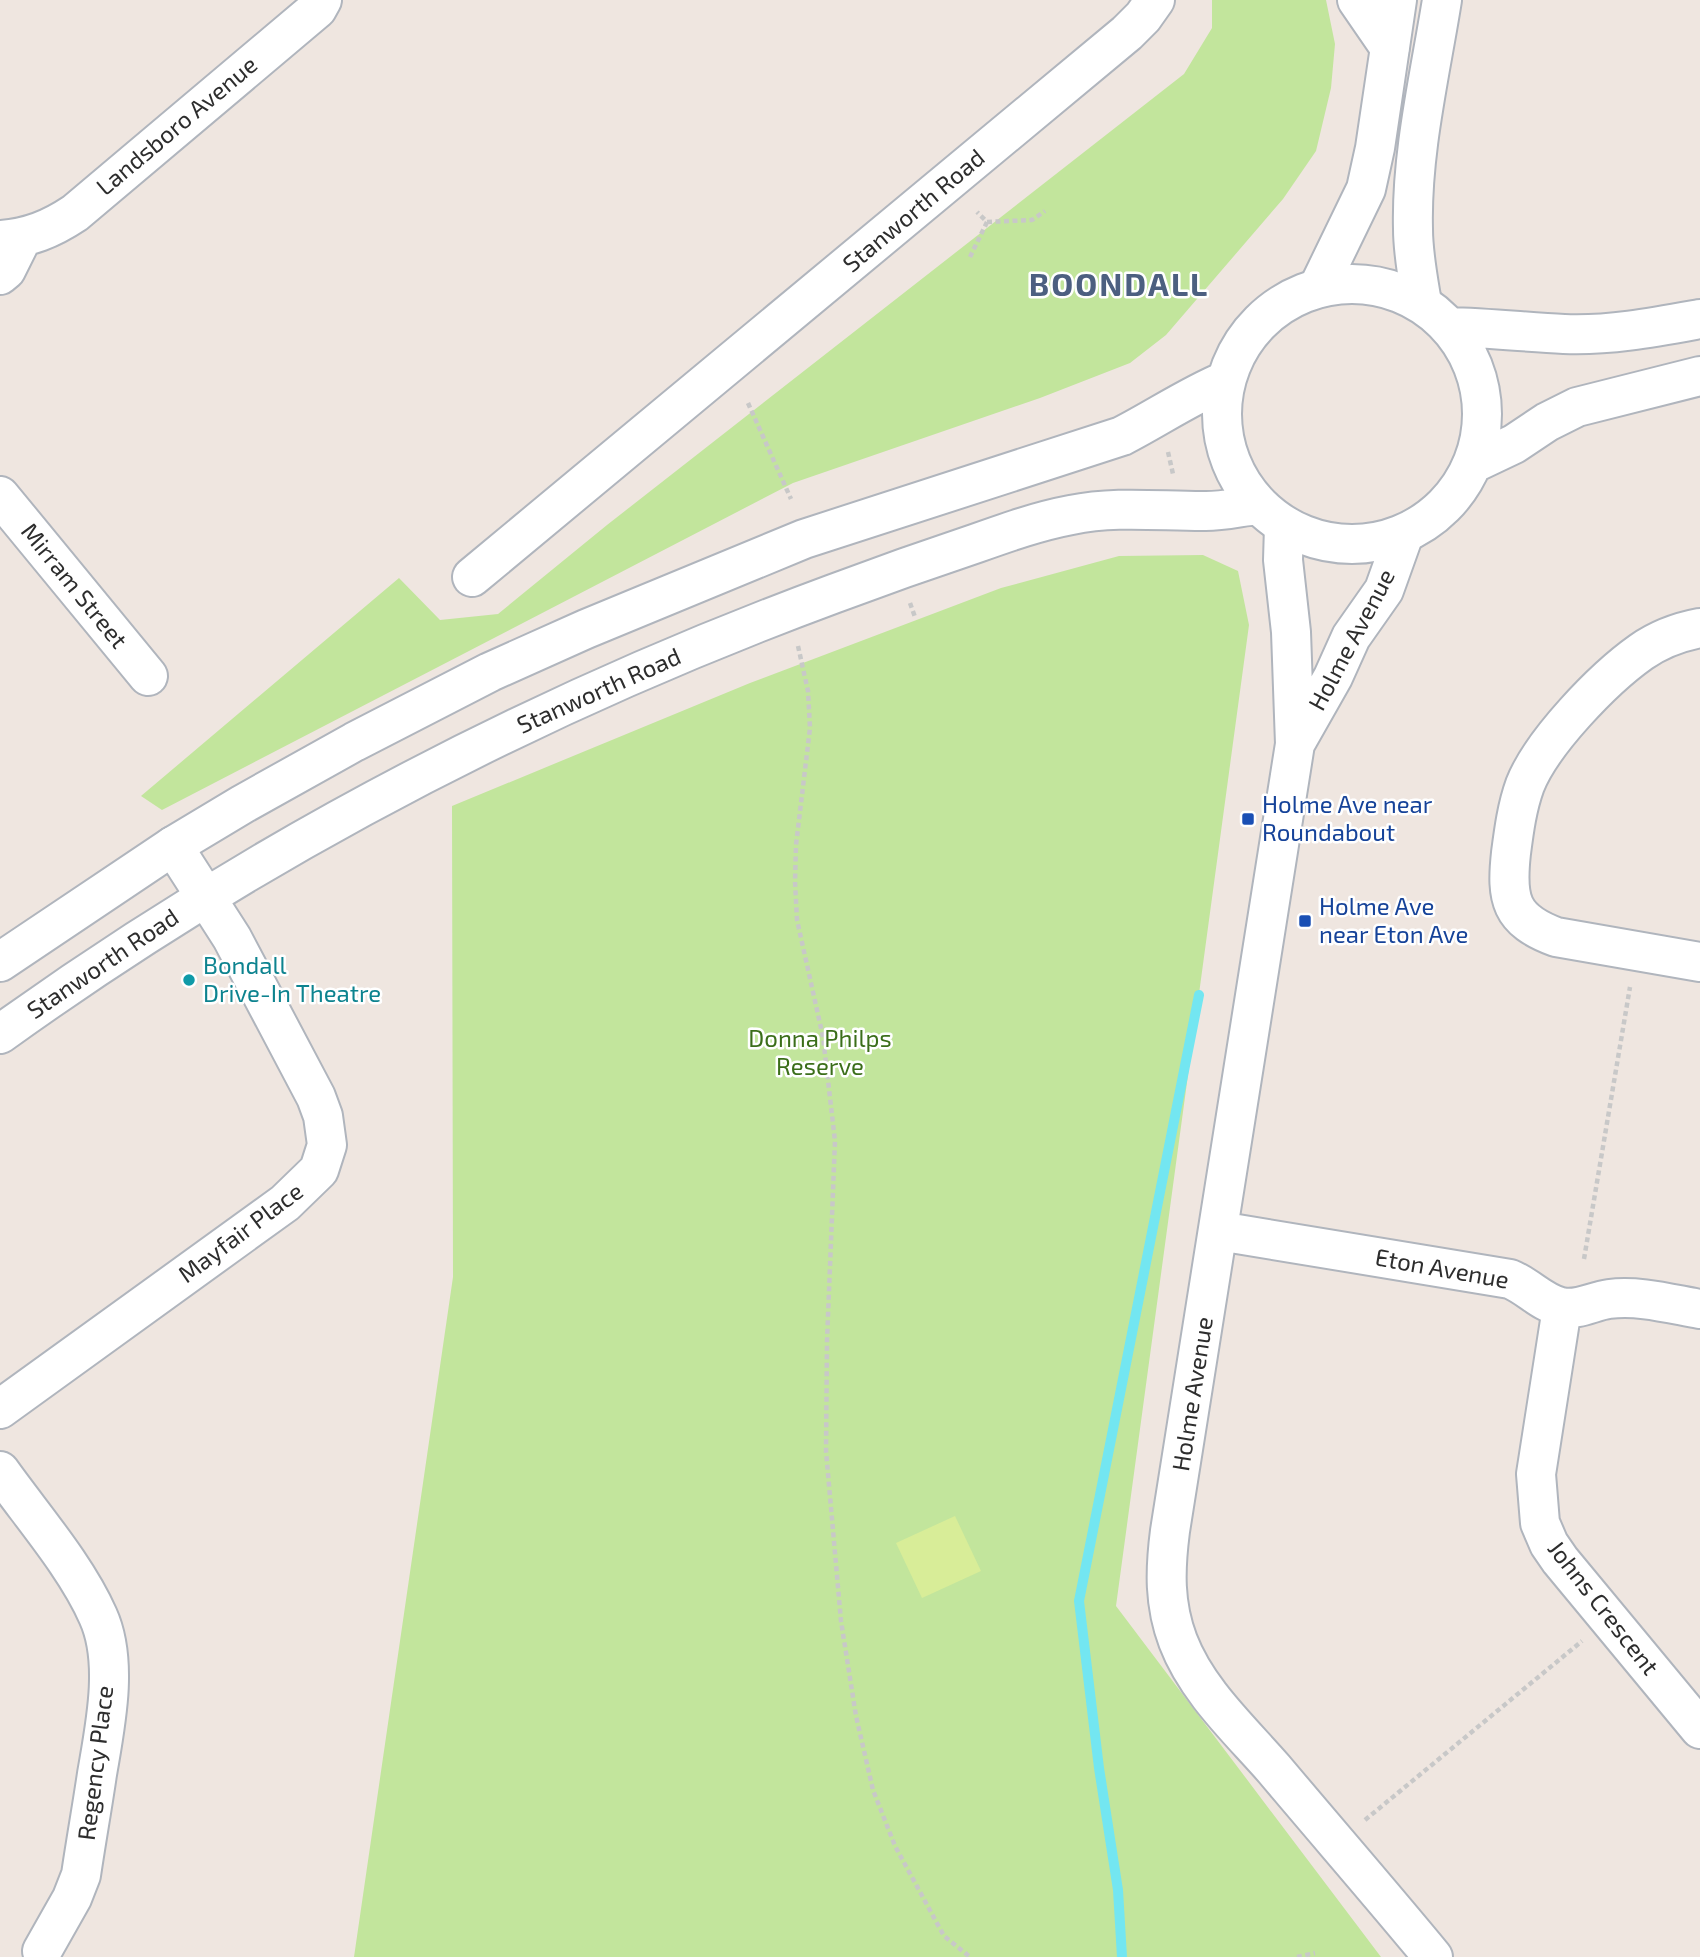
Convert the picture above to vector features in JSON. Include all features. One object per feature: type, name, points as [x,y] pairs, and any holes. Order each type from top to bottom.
[{"type":"street","name":"Landsboro Avenue","points":[[11,239],[55,226],[75,213],[317,9],[322,0]]},
{"type":"street","name":"Stanworth Road","points":[[472,577],[1128,33],[1155,0]]},
{"type":"street","points":[[1357,0],[1390,48]]},
{"type":"street","points":[[1318,288],[1366,189],[1375,148],[1397,0]]},
{"type":"street","points":[[1442,0],[1416,162],[1413,231],[1436,315],[1470,357],[1481,391],[1482,428],[1474,463],[1457,492],[1434,517],[1404,534],[1364,544],[1323,542],[1271,516],[1232,468],[1221,425],[1225,381],[1238,349],[1259,322],[1286,301],[1318,288],[1354,284],[1389,289],[1436,315],[1505,328],[1566,334],[1655,327],[1700,319]]},
{"type":"street","points":[[0,275],[6,270],[11,239]]},
{"type":"street","points":[[1474,463],[1514,444],[1547,422],[1577,407],[1700,376]]},
{"type":"street","points":[[0,962],[173,846],[354,742],[490,672],[804,538],[1122,436],[1194,394],[1225,381]]},
{"type":"street","name":"Mirram Street","points":[[0,496],[148,676]]},
{"type":"street","name":"Stanworth Road","points":[[0,1034],[87,972],[205,897],[369,803],[468,751],[653,666],[783,612],[1017,529],[1070,515],[1121,508],[1271,516]]},
{"type":"street","name":"Holme Avenue","points":[[1271,516],[1283,560],[1291,632],[1296,744],[1170,1531],[1165,1571],[1168,1605],[1179,1644],[1210,1695],[1433,1957]]},
{"type":"street","name":"Holme Avenue","points":[[1296,744],[1333,677],[1351,637],[1384,590],[1404,534]]},
{"type":"street","points":[[1700,628],[1665,638],[1642,651],[1618,670],[1565,724],[1542,754],[1525,785],[1515,820],[1509,888],[1513,904],[1522,918],[1535,930],[1556,937],[1700,962]]},
{"type":"street","name":"Mayfair Place","points":[[0,1409],[285,1203],[309,1183],[324,1158],[327,1131],[316,1097],[232,938],[173,846]]},
{"type":"street","name":"Eton Avenue","points":[[1219,1231],[1510,1279],[1562,1308]]},
{"type":"street","points":[[1562,1308],[1627,1298],[1700,1309]]},
{"type":"street","name":"Johns Crescent","points":[[1562,1308],[1536,1474],[1540,1523],[1549,1545],[1700,1729]]},
{"type":"street","name":"Regency Place","points":[[0,1471],[80,1584],[99,1618],[107,1646],[106,1717],[81,1875],[72,1898],[42,1951]]},
{"type":"path","points":[[977,212],[987,222],[1032,220],[1045,211]]},
{"type":"path","points":[[970,257],[987,222]]},
{"type":"path","points":[[748,402],[791,499]]},
{"type":"path","points":[[1166,441],[1175,482]]},
{"type":"path","points":[[798,646],[808,691],[810,729],[794,882],[797,920],[823,1037],[835,1141],[827,1341],[827,1451],[841,1621],[856,1716],[873,1790],[894,1846],[944,1936],[970,1957]]},
{"type":"path","points":[[1584,1259],[1635,952]]},
{"type":"path","points":[[1338,1844],[1608,1618]]},
{"type":"path","points":[[1297,1957],[1315,1953]]},
{"type":"green space","points":[[1212,0],[1326,0],[1335,44],[1331,88],[1316,151],[1283,199],[1166,335],[1130,363],[1040,398],[793,483],[162,810],[141,796],[399,578],[440,620],[498,614],[607,525],[1184,74],[1212,28]]},
{"type":"green space","name":"Donna Philps Reserve","points":[[1203,555],[1238,571],[1249,625],[1116,1606],[1381,1957],[354,1957],[453,1277],[452,806],[750,683],[1001,588],[1119,556]]},
{"type":"green space","points":[[955,1516],[981,1571],[922,1598],[896,1543]]},
{"type":"waterway","points":[[1122,1957],[1118,1890],[1099,1768],[1079,1601],[1199,995]]},
{"type":"place","name":"Holme Ave near Roundabout","points":[[1248,819]]},
{"type":"place","name":"Holme Ave near Eton Ave","points":[[1305,921]]},
{"type":"place","name":"Bondall Drive-In Theatre","points":[[189,980]]},
{"type":"district","name":"BOONDALL","points":[[1119,285]]}]
